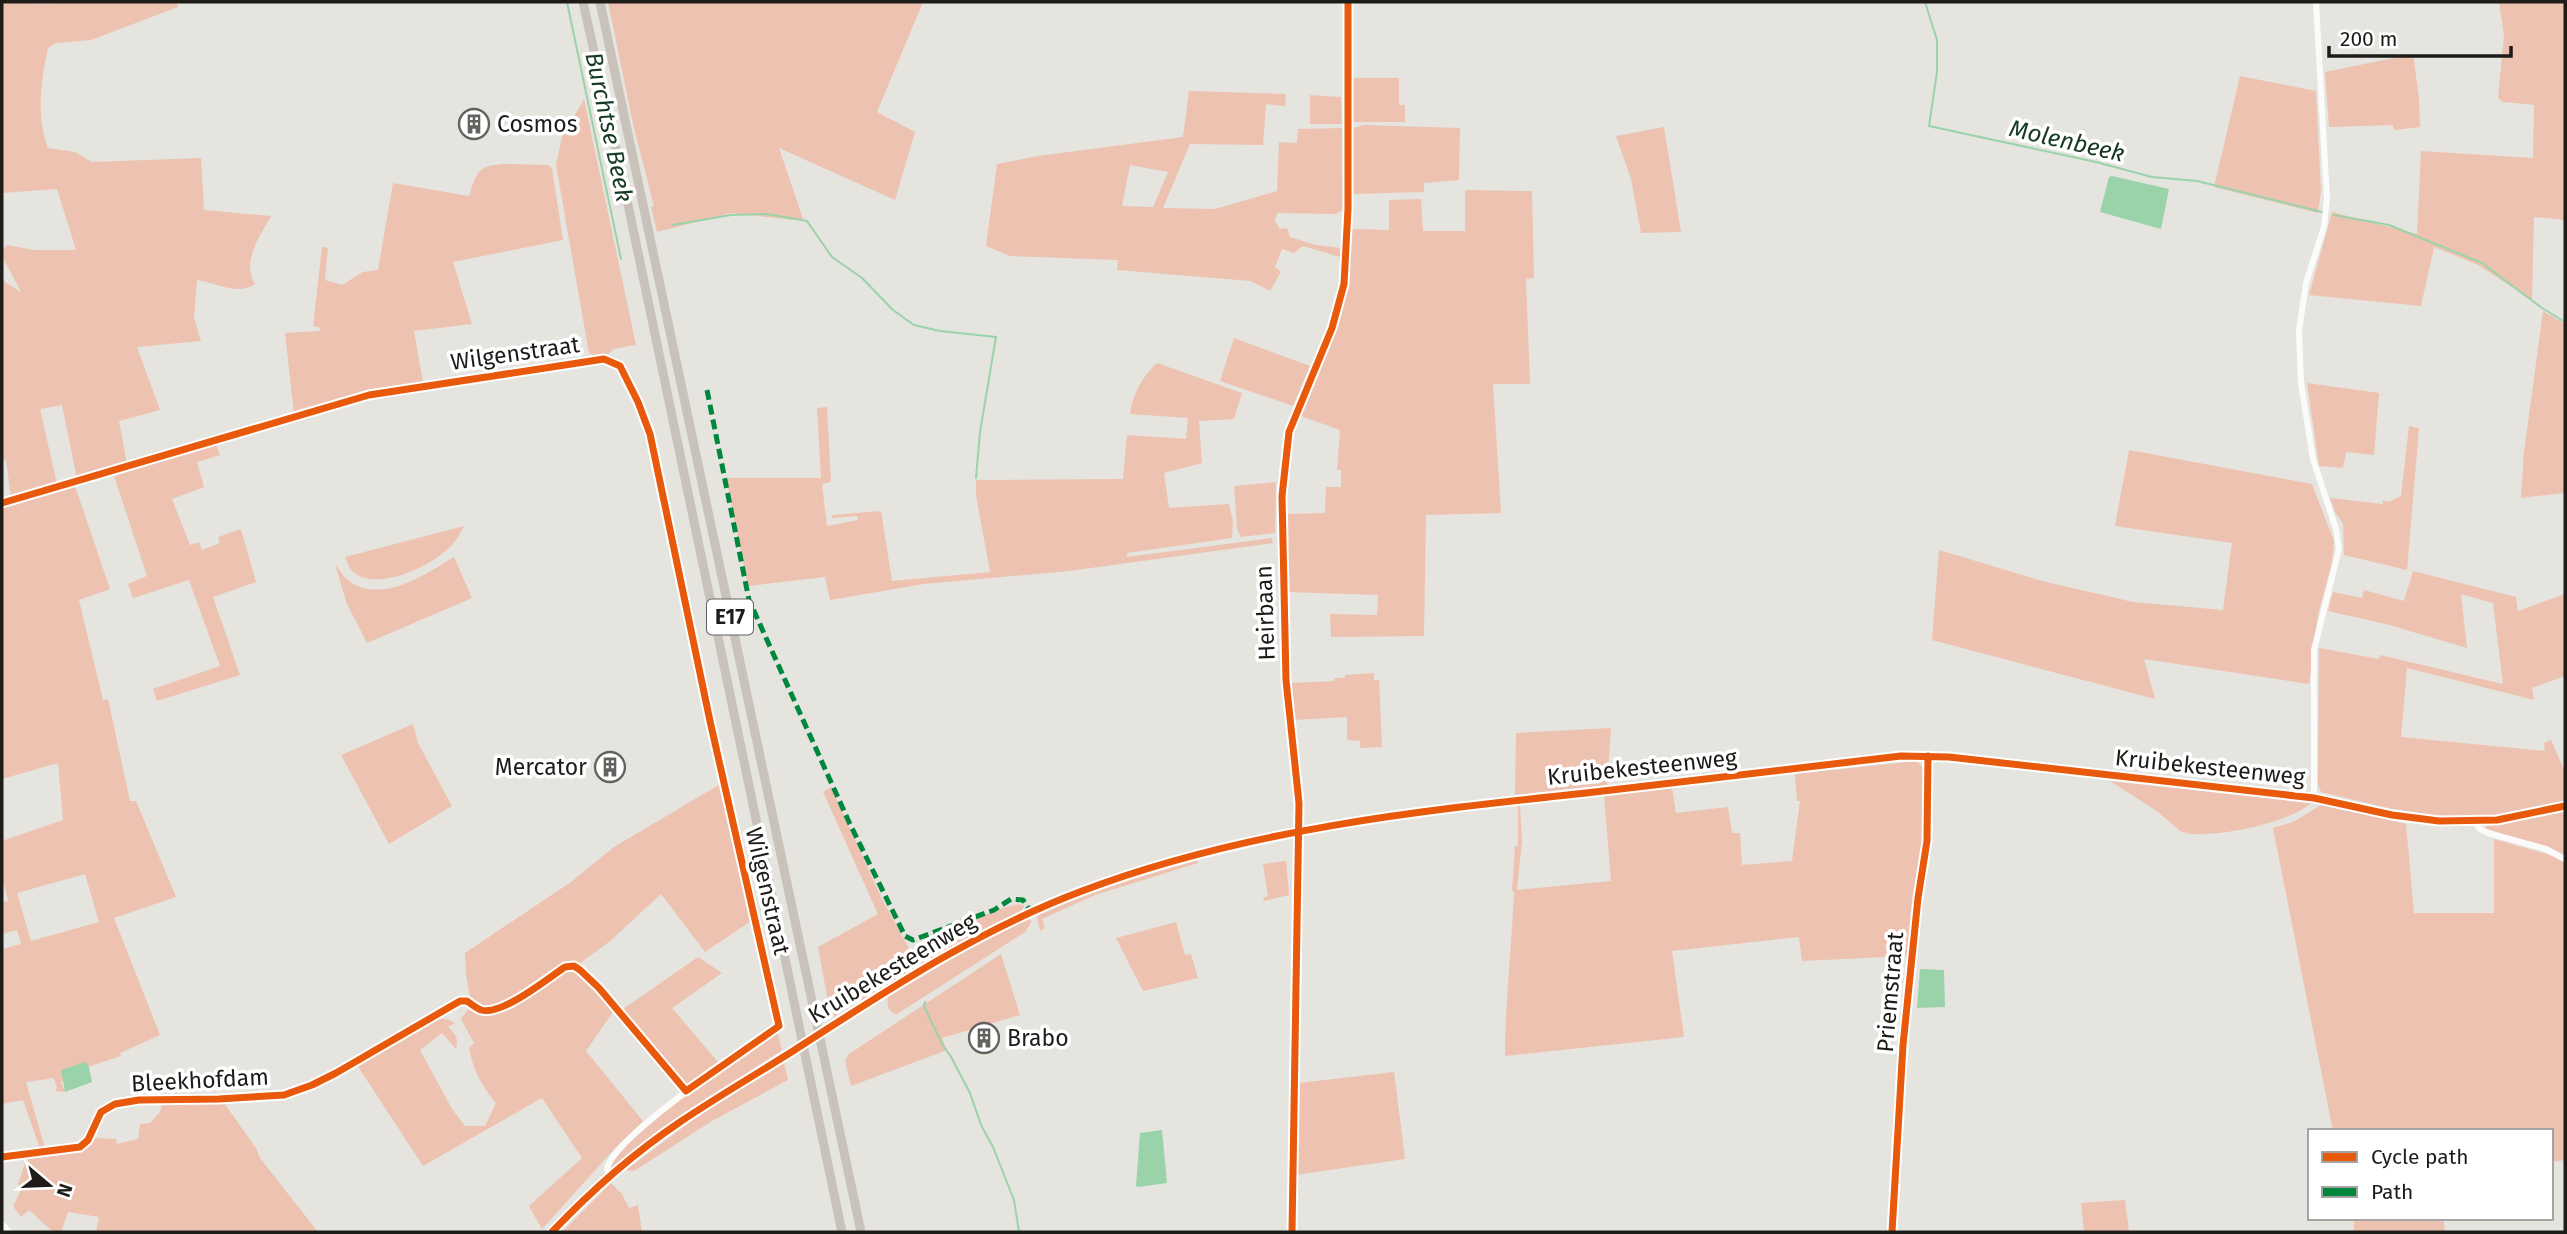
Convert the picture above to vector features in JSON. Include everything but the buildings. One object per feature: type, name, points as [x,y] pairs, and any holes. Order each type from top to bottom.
[{"type":"highway","name":"E17","points":[[583,2],[632,221],[842,1232]]},
{"type":"highway","name":"E17","points":[[600,2],[860,1232]]},
{"type":"street","name":"Heirbaan","points":[[1292,1232],[1299,803],[1286,680],[1283,475],[1289,432],[1332,328],[1344,284],[1348,209],[1348,2]]},
{"type":"street","points":[[2314,798],[2314,650],[2339,549],[2336,528],[2313,459],[2300,365],[2302,301],[2309,270],[2324,227],[2327,199],[2316,2]]},
{"type":"street","name":"Wilgenstraat","points":[[2,503],[369,395],[604,359],[620,366],[650,434],[708,714],[779,1026],[686,1091]]},
{"type":"street","name":"Kruibekesteenweg","points":[[552,1232],[611,1177],[677,1124],[933,962],[982,936],[1081,891],[1132,873],[1267,837],[1503,802],[1928,756],[2314,798],[2392,815],[2439,821],[2527,816],[2565,806]]},
{"type":"street","name":"Priemstraat","points":[[1892,1232],[1903,1045],[1918,898],[1927,841],[1928,756]]},
{"type":"street","points":[[2474,821],[2488,834],[2546,849],[2565,859]]},
{"type":"street","points":[[611,1177],[607,1169],[610,1160],[686,1091],[622,1013]]},
{"type":"street","name":"Bleekhofdam","points":[[2,1157],[80,1147],[88,1140],[101,1112],[115,1104],[139,1100],[284,1095],[312,1085],[408,1031]]},
{"type":"street","points":[[2,1224],[9,1232]]},
{"type":"shaded area","points":[[2,2],[177,2],[178,7],[91,40],[56,43],[48,48],[43,72],[41,111],[48,148],[75,152],[92,162],[201,158],[204,210],[271,216],[251,258],[251,276],[255,284],[235,289],[197,280],[194,318],[201,341],[137,347],[160,410],[119,421],[127,464],[77,479],[62,405],[40,409],[57,484],[11,498],[6,460],[2,461],[2,276],[5,282],[21,292],[2,256],[2,250],[7,245],[34,250],[76,250],[57,189],[2,193]]},
{"type":"shaded area","points":[[608,2],[923,2],[877,112],[915,132],[895,200],[779,148],[803,219],[731,213],[657,232],[651,207],[654,206],[633,124]]},
{"type":"shaded area","points":[[2499,2],[2565,2],[2565,220],[2534,217],[2532,300],[2478,265],[2434,247],[2421,306],[2309,295],[2332,212],[2417,234],[2421,151],[2533,158],[2534,105],[2503,102],[2498,98],[2504,36]]},
{"type":"shaded area","points":[[2413,54],[2420,127],[2394,130],[2393,125],[2329,127],[2325,72]]},
{"type":"shaded area","points":[[2240,76],[2316,91],[2321,191],[2318,213],[2214,187]]},
{"type":"shaded area","points":[[1350,78],[1399,78],[1399,105],[1405,105],[1405,122],[1350,122]]},
{"type":"shaded area","points":[[1189,91],[1286,94],[1285,106],[1266,104],[1263,145],[1190,144],[1163,208],[1215,209],[1277,191],[1279,142],[1297,143],[1298,129],[1342,128],[1343,210],[1335,214],[1277,213],[1275,221],[1280,229],[1287,228],[1290,237],[1316,245],[1341,248],[1340,257],[1303,246],[1294,253],[1282,249],[1275,267],[1281,272],[1270,291],[1251,281],[1117,270],[1118,260],[1010,256],[986,246],[997,164],[1183,137]],"holes":[[[1130,165],[1168,172],[1153,207],[1122,206]]]},
{"type":"shaded area","points":[[1310,95],[1341,97],[1342,124],[1310,124]]},
{"type":"shaded area","points":[[584,99],[636,345],[613,349],[602,357],[589,353],[556,165],[562,137]]},
{"type":"shaded area","points":[[1364,125],[1460,128],[1459,180],[1424,183],[1424,192],[1352,194],[1350,129]]},
{"type":"shaded area","points":[[1664,127],[1681,232],[1641,233],[1631,179],[1616,136]]},
{"type":"shaded area","points":[[549,165],[552,169],[563,240],[453,262],[472,324],[414,331],[423,382],[363,394],[294,414],[285,333],[319,331],[321,328],[313,326],[322,247],[328,248],[325,280],[342,285],[363,272],[378,270],[393,183],[469,196],[479,172],[488,166]]},
{"type":"shaded area","points":[[2109,177],[2169,189],[2161,229],[2100,212]]},
{"type":"shaded area","points":[[1465,190],[1532,191],[1534,278],[1526,279],[1530,384],[1493,384],[1501,513],[1426,515],[1424,636],[1331,637],[1330,614],[1377,615],[1378,595],[1288,592],[1286,514],[1325,513],[1326,487],[1341,487],[1341,470],[1337,470],[1340,430],[1298,415],[1321,365],[1340,313],[1349,272],[1351,229],[1389,230],[1389,200],[1421,199],[1423,231],[1465,231]]},
{"type":"shaded area","points":[[2543,311],[2565,324],[2565,493],[2521,498],[2524,452]]},
{"type":"shaded area","points":[[1234,338],[1310,366],[1293,406],[1220,381]]},
{"type":"shaded area","points":[[1157,363],[1242,393],[1234,419],[1199,421],[1202,463],[1164,473],[1169,508],[1229,504],[1233,521],[1232,538],[1127,553],[1127,557],[1272,538],[1273,543],[1069,571],[924,584],[830,600],[825,577],[748,586],[726,478],[821,478],[817,408],[827,407],[831,482],[822,484],[827,526],[858,520],[857,516],[832,518],[832,515],[881,511],[892,581],[990,572],[976,495],[976,480],[1123,479],[1127,435],[1186,439],[1188,418],[1130,414],[1139,386]]},
{"type":"shaded area","points":[[2307,383],[2379,393],[2374,455],[2346,452],[2343,468],[2319,466]]},
{"type":"shaded area","points":[[2409,426],[2419,428],[2407,570],[2344,555],[2343,523],[2330,498],[2383,504],[2383,500],[2389,502],[2401,496]]},
{"type":"shaded area","points":[[216,444],[220,455],[197,462],[204,487],[172,499],[190,545],[199,542],[202,550],[220,543],[218,537],[241,529],[256,582],[213,597],[240,675],[157,701],[153,689],[220,666],[189,580],[133,598],[128,584],[147,576],[114,476]]},
{"type":"shaded area","points":[[2129,450],[2312,484],[2334,541],[2332,562],[2318,615],[2309,684],[2144,659],[2155,699],[1932,640],[1939,550],[2042,581],[2133,602],[2223,610],[2232,543],[2115,526]]},
{"type":"shaded area","points":[[1276,482],[1275,533],[1241,537],[1237,529],[1234,486]]},
{"type":"shaded area","points":[[75,486],[110,589],[79,600],[103,700],[108,699],[130,801],[136,801],[176,897],[114,918],[160,1035],[120,1053],[121,1056],[88,1067],[88,1064],[61,1082],[65,1092],[55,1091],[57,1088],[54,1078],[26,1082],[45,1148],[40,1149],[23,1100],[2,1104],[2,949],[21,944],[17,930],[2,934],[2,902],[8,901],[2,875],[2,841],[63,820],[58,763],[2,779],[2,507]],"holes":[[[85,874],[99,922],[31,941],[17,893]]]},
{"type":"shaded area","points":[[464,526],[444,553],[419,568],[389,578],[362,577],[352,571],[345,557]]},
{"type":"shaded area","points":[[454,557],[472,598],[367,643],[347,604],[335,564],[349,581],[362,588],[375,590],[403,584]]},
{"type":"shaded area","points":[[2413,571],[2516,597],[2518,611],[2565,594],[2565,676],[2532,688],[2534,700],[2407,668],[2401,737],[2545,751],[2544,743],[2551,740],[2565,772],[2565,801],[2502,815],[2448,817],[2393,809],[2321,792],[2318,784],[2319,648],[2379,659],[2380,655],[2503,684],[2493,603],[2461,594],[2467,648],[2386,624],[2328,611],[2333,592],[2362,598],[2364,590],[2404,601]]},
{"type":"shaded area","points":[[1374,673],[1374,680],[1379,680],[1382,747],[1360,748],[1360,741],[1347,740],[1347,717],[1294,720],[1291,683],[1334,681],[1335,678],[1345,678],[1345,675]]},
{"type":"shaded area","points":[[413,724],[418,743],[452,806],[389,844],[341,755]]},
{"type":"shaded area","points":[[1611,728],[1607,785],[1515,795],[1516,733]]},
{"type":"shaded area","points":[[1917,761],[1923,768],[1923,845],[1914,890],[1908,956],[1802,961],[1799,937],[1672,951],[1684,1037],[1505,1056],[1512,891],[1515,846],[1518,846],[1518,805],[1522,841],[1517,890],[1611,881],[1604,795],[1672,788],[1676,813],[1728,807],[1732,833],[1740,833],[1742,865],[1792,861],[1800,801],[1797,801],[1795,774]]},
{"type":"shaded area","points":[[2110,781],[2312,803],[2270,823],[2236,831],[2190,834],[2180,831],[2157,811]]},
{"type":"shaded area","points":[[722,783],[751,921],[705,952],[661,894],[609,942],[580,963],[623,1009],[615,1009],[586,1051],[643,1121],[542,1229],[529,1206],[582,1158],[542,1098],[423,1166],[357,1065],[434,1019],[447,1019],[455,1023],[448,1027],[456,1037],[456,1049],[442,1033],[420,1050],[452,1109],[465,1126],[485,1126],[496,1103],[482,1084],[476,1070],[469,1048],[474,1043],[461,1019],[471,1005],[465,953],[571,882],[614,847]]},
{"type":"shaded area","points":[[831,787],[881,897],[910,950],[986,914],[1016,905],[1024,907],[1020,912],[964,940],[831,1018],[818,947],[878,914],[823,792]]},
{"type":"shaded area","points":[[2321,805],[2406,824],[2414,913],[2494,913],[2494,839],[2550,855],[2565,863],[2565,1160],[2553,1162],[2553,1129],[2333,1129],[2273,828],[2293,822]]},
{"type":"shaded area","points":[[2565,811],[2565,857],[2485,828],[2487,825]]},
{"type":"shaded area","points":[[1197,860],[1198,863],[1095,895],[1042,919],[1045,928],[1040,931],[1037,917],[1045,910],[1124,881]]},
{"type":"shaded area","points":[[1286,861],[1289,895],[1264,901],[1263,898],[1268,896],[1263,864]]},
{"type":"shaded area","points":[[1026,918],[1032,921],[1025,932],[897,1014],[890,1010],[888,997],[978,943]]},
{"type":"shaded area","points":[[1176,922],[1185,955],[1191,954],[1198,978],[1143,991],[1116,938]]},
{"type":"shaded area","points":[[1001,954],[1020,1015],[942,1038],[947,1050],[851,1086],[845,1061],[849,1054]]},
{"type":"shaded area","points":[[698,957],[722,973],[672,1008],[718,1062],[687,1085],[623,1009]]},
{"type":"shaded area","points":[[1920,969],[1944,970],[1945,1007],[1917,1008]]},
{"type":"shaded area","points":[[773,1034],[778,1034],[782,1050],[677,1119],[611,1168],[619,1154],[657,1118]]},
{"type":"shaded area","points":[[85,1062],[88,1064],[92,1082],[65,1092],[61,1070]]},
{"type":"shaded area","points":[[784,1063],[788,1080],[712,1121],[634,1171],[626,1170],[706,1110]]},
{"type":"shaded area","points":[[1394,1072],[1405,1159],[1295,1175],[1299,1083]]},
{"type":"shaded area","points":[[234,1094],[235,1102],[224,1103],[256,1148],[260,1158],[318,1232],[96,1232],[99,1217],[68,1212],[61,1232],[53,1232],[29,1210],[21,1217],[13,1206],[21,1190],[18,1184],[27,1157],[78,1151],[84,1149],[92,1138],[116,1139],[117,1144],[138,1139],[140,1124],[150,1123],[160,1112],[162,1102]]},
{"type":"shaded area","points":[[1162,1130],[1167,1183],[1138,1187],[1140,1133]]},
{"type":"shaded area","points":[[611,1183],[622,1194],[629,1208],[638,1205],[642,1232],[562,1232]]},
{"type":"shaded area","points":[[2125,1200],[2129,1232],[2084,1232],[2081,1203]]},
{"type":"shaded area","points":[[2354,1220],[2443,1220],[2445,1232],[2354,1232]]},
{"type":"waterway","name":"Burchtse Beek","points":[[567,2],[621,259]]},
{"type":"waterway","name":"Molenbeek","points":[[1925,2],[1937,40],[1937,72],[1929,126],[2096,162],[2152,177],[2197,181],[2322,212]]},
{"type":"waterway","name":"Burchtse Beek","points":[[672,225],[731,215],[767,214],[807,221],[832,257],[862,278],[893,310],[914,325],[940,331],[996,337],[980,432],[976,478]]},
{"type":"waterway","name":"Molenbeek","points":[[2334,215],[2389,225],[2482,263],[2565,322]]},
{"type":"waterway","points":[[925,1002],[924,1006],[970,1093],[981,1125],[993,1147],[1014,1200],[1019,1232]]},
{"type":"marked path","points":[[707,390],[749,600],[849,822],[905,936],[913,940],[994,910],[1011,899],[1023,900],[1031,912]]},
{"type":"cycle path","points":[[1292,1232],[1299,803],[1286,680],[1282,496],[1289,432],[1332,328],[1344,284],[1348,209],[1348,2]]},
{"type":"cycle path","points":[[2,503],[369,395],[604,359],[620,366],[650,434],[710,721],[779,1026],[686,1091],[599,988],[574,966],[565,967],[501,1007],[481,1010],[467,1001],[460,1001],[336,1073],[284,1095],[139,1100],[115,1104],[101,1112],[88,1140],[80,1147],[2,1157]]},
{"type":"cycle path","points":[[552,1232],[613,1174],[680,1122],[898,984],[969,943],[1082,891],[1205,852],[1267,838],[1458,807],[1901,756],[1949,757],[2314,798],[2392,815],[2439,821],[2497,820],[2565,806]]},
{"type":"cycle path","points":[[1892,1232],[1903,1045],[1918,898],[1927,841],[1928,756]]},
{"type":"place","name":"Cosmos","points":[[474,124]]},
{"type":"place","name":"Mercator","points":[[610,767]]},
{"type":"place","name":"Brabo","points":[[984,1038]]}]
